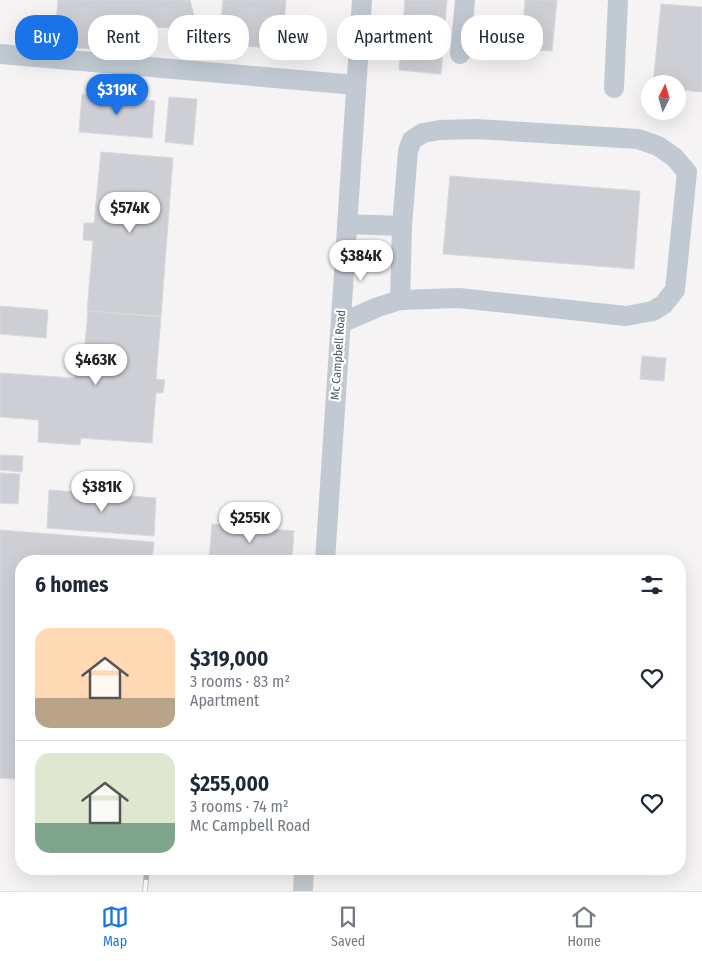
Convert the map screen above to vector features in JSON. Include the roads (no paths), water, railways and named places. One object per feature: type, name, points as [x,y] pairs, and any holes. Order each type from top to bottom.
[{"type":"street","name":"Mc Campbell Road","points":[[325,555],[362,0]]},
{"type":"street","points":[[460,54],[464,0]]},
{"type":"street","points":[[614,88],[618,0]]},
{"type":"street","points":[[0,54],[356,85]]},
{"type":"street","points":[[340,322],[400,300],[459,298],[626,316],[653,311],[664,304],[675,290],[687,172],[666,151],[638,139],[476,129],[440,130],[423,133],[412,140],[408,151],[402,226],[400,300]]},
{"type":"street","points":[[347,224],[402,226]]},
{"type":"street","points":[[303,891],[304,875]]},
{"type":"railway","points":[[145,891],[146,875]]}]
